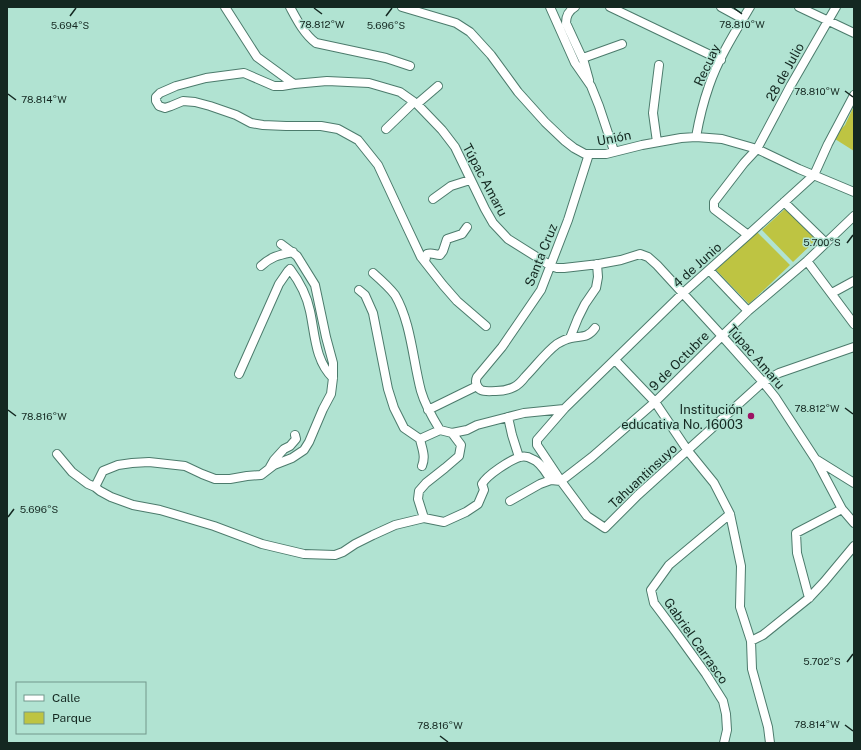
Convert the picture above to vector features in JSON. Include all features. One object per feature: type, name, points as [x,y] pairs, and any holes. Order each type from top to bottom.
[{"type":"street","points":[[225,7],[257,57],[294,84]]},
{"type":"street","points":[[290,7],[303,29],[310,38],[316,42],[386,58],[410,66]]},
{"type":"street","name":"Unión","points":[[402,7],[456,24],[470,32],[491,55],[518,92],[545,122],[565,141],[580,152],[589,154],[606,154],[672,139],[696,137],[722,139],[757,149],[799,169],[854,192]]},
{"type":"street","points":[[550,7],[575,63],[591,86]]},
{"type":"street","points":[[574,7],[568,12],[566,23],[582,58],[614,151]]},
{"type":"street","points":[[610,7],[720,60]]},
{"type":"street","points":[[721,7],[743,19]]},
{"type":"street","name":"Recuay","points":[[696,137],[704,102],[712,79],[720,60],[750,7]]},
{"type":"street","points":[[799,7],[854,33]]},
{"type":"street","name":"28 de Julio","points":[[748,235],[714,209],[715,200],[757,149],[791,85],[836,7]]},
{"type":"street","points":[[582,58],[622,44]]},
{"type":"street","points":[[657,142],[653,113],[659,65]]},
{"type":"street","name":"Túpac Amaru","points":[[425,261],[421,257],[378,165],[358,140],[338,129],[321,126],[263,125],[195,102],[183,101],[165,108],[159,106],[156,101],[156,97],[160,93],[176,86],[206,78],[244,73],[274,86],[327,81],[369,83],[400,92],[416,103],[442,130],[455,147],[470,180],[493,223],[508,239],[551,266],[564,268],[621,260],[640,254],[648,257],[683,293],[775,397],[816,460],[842,509],[854,523]]},
{"type":"street","points":[[386,129],[438,86]]},
{"type":"street","name":"4 de Junio","points":[[537,440],[564,409],[683,293],[814,175],[828,144],[854,95]]},
{"type":"street","name":"Santa Cruz","points":[[477,386],[476,379],[502,347],[541,290],[568,220],[589,154]]},
{"type":"street","points":[[433,199],[451,186],[470,180]]},
{"type":"street","points":[[784,202],[826,243]]},
{"type":"street","name":"9 de Octubre","points":[[561,480],[592,457],[655,402],[748,311],[807,261],[854,216]]},
{"type":"street","points":[[466,227],[462,234],[448,237],[440,255],[431,253],[427,254],[425,261],[452,296],[486,326]]},
{"type":"street","points":[[95,487],[103,471],[118,465],[149,462],[186,466],[215,479],[230,479],[261,475],[274,465],[292,458],[304,450],[331,394],[333,363],[323,324],[316,285],[297,256],[281,244]]},
{"type":"street","points":[[261,266],[275,256],[293,252]]},
{"type":"street","points":[[807,261],[854,324]]},
{"type":"street","points":[[570,338],[585,304],[596,288],[598,277],[597,264]]},
{"type":"street","points":[[239,374],[279,284],[290,269],[304,293],[310,311],[313,333],[320,358],[327,372],[333,378]]},
{"type":"street","points":[[709,270],[748,311]]},
{"type":"street","points":[[374,273],[389,288],[399,303],[406,324],[421,391],[428,410],[440,430]]},
{"type":"street","points":[[832,293],[854,281]]},
{"type":"street","points":[[360,290],[365,295],[373,314],[388,389],[394,408],[404,428],[420,439],[424,456],[422,466]]},
{"type":"street","points":[[428,410],[477,386],[482,390],[488,391],[506,390],[514,387],[519,384],[550,350],[570,338],[587,336],[592,333],[595,328]]},
{"type":"street","name":"Tahuantinsuyo","points":[[537,440],[537,445],[587,516],[605,528],[638,495],[763,382],[779,374],[854,347]]},
{"type":"street","points":[[615,360],[655,402],[688,451],[714,483],[730,514],[741,566],[740,607],[750,641],[752,669],[768,727],[770,743]]},
{"type":"street","points":[[420,439],[440,430],[452,433],[524,413],[564,409]]},
{"type":"street","points":[[508,417],[519,457]]},
{"type":"street","points":[[424,518],[418,499],[419,491],[426,483],[459,456],[461,445],[452,433]]},
{"type":"street","points":[[269,470],[274,460],[296,439],[295,435]]},
{"type":"street","points":[[57,454],[72,472],[88,484],[133,506],[160,510],[214,526],[262,544],[304,554],[336,555],[395,525],[424,518],[444,522],[466,512],[478,504],[484,490],[482,484],[484,481],[496,470],[519,457],[534,459],[543,467],[551,480]]},
{"type":"street","points":[[816,460],[854,483]]},
{"type":"street","points":[[510,501],[540,484],[551,480],[561,480]]},
{"type":"street","points":[[809,598],[797,553],[796,533],[842,509]]},
{"type":"street","name":"Gabriel Carrasco","points":[[724,743],[727,730],[723,701],[706,674],[654,603],[651,590],[669,565],[730,514]]},
{"type":"street","points":[[750,641],[763,635],[809,598],[854,546]]},
{"type":"green space","points":[[854,106],[854,151],[835,139],[836,134],[845,125]]},
{"type":"green space","points":[[786,208],[816,240],[793,262],[762,230]]},
{"type":"green space","points":[[757,232],[790,265],[749,304],[716,270]]},
{"type":"place","name":"Institución educativa No. 16003","points":[[751,416]]}]
